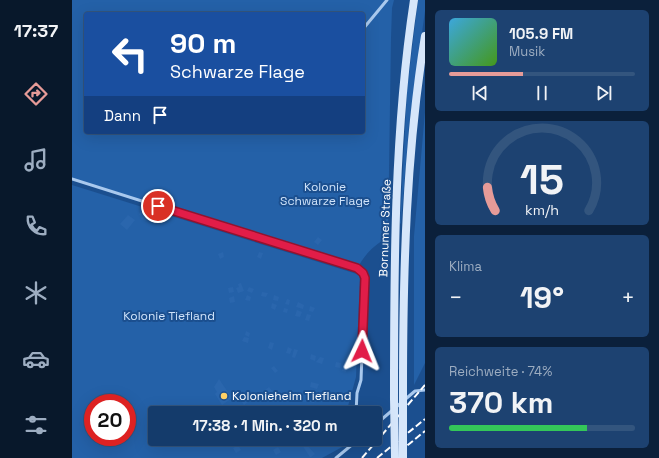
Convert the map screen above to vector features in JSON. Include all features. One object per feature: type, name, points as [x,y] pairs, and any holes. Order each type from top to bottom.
[{"type":"main road","name":"Bornumer Straße","points":[[395,458],[394,398],[396,228],[405,80],[414,0]]},
{"type":"main road","name":"Bornumer Straße","points":[[403,458],[405,240],[412,139],[425,36]]},
{"type":"lane","points":[[365,27],[387,0]]},
{"type":"lane","points":[[72,179],[357,268],[363,273],[365,278],[361,380],[356,406]]},
{"type":"lane","points":[[382,419],[415,391],[425,390]]},
{"type":"lane","points":[[336,458],[351,446]]},
{"type":"green space","name":"Kolonie Schwarze Flage","points":[[72,0],[394,0],[392,8],[391,38],[388,237],[370,251],[357,269],[72,179]]},
{"type":"green space","points":[[418,0],[425,0],[425,11],[409,126],[400,224],[407,91]]},
{"type":"green space","points":[[425,112],[425,363],[414,385],[414,236]]},
{"type":"green space","name":"Kolonie Tiefland","points":[[72,185],[360,275],[356,377],[348,406],[148,406],[148,446],[344,446],[322,458],[72,458]]},
{"type":"building","points":[[316,196],[319,199],[317,202],[313,199]]},
{"type":"building","points":[[142,207],[156,211],[153,219],[147,218],[146,221],[141,219],[142,216],[139,215]]},
{"type":"building","points":[[128,215],[135,220],[127,230],[120,224]]},
{"type":"building","points":[[318,237],[322,240],[318,245],[314,242]]},
{"type":"building","points":[[223,252],[224,257],[220,259],[218,254]]},
{"type":"building","points":[[259,252],[263,253],[261,259],[257,257]]},
{"type":"building","points":[[241,283],[244,291],[238,293],[236,288],[239,287],[238,284]]},
{"type":"building","points":[[233,287],[234,292],[229,293],[228,288]]},
{"type":"building","points":[[249,287],[254,289],[252,293],[247,291]]},
{"type":"building","points":[[262,292],[268,293],[266,297],[261,296]]},
{"type":"building","points":[[247,295],[251,297],[250,301],[245,300]]},
{"type":"building","points":[[274,295],[279,297],[278,301],[273,300]]},
{"type":"building","points":[[234,296],[235,302],[230,303],[229,298]]},
{"type":"building","points":[[287,299],[290,300],[289,305],[285,304]]},
{"type":"building","points":[[298,302],[304,305],[303,309],[296,307]]},
{"type":"building","points":[[272,303],[277,305],[275,310],[271,308]]},
{"type":"building","points":[[310,306],[315,308],[313,312],[309,311]]},
{"type":"building","points":[[284,308],[288,309],[287,313],[283,312]]},
{"type":"building","points":[[297,310],[302,312],[300,317],[295,316]]},
{"type":"building","points":[[307,314],[311,315],[309,321],[305,320]]},
{"type":"building","points":[[246,331],[250,333],[249,337],[245,335]]},
{"type":"building","points":[[244,337],[249,338],[248,343],[242,341]]},
{"type":"building","points":[[270,342],[274,343],[272,350],[268,348]]},
{"type":"building","points":[[288,347],[292,349],[290,354],[286,353]]},
{"type":"building","points":[[294,349],[298,350],[295,358],[292,357]]},
{"type":"building","points":[[311,354],[316,356],[315,361],[310,359]]},
{"type":"building","points":[[320,357],[324,358],[322,364],[316,362]]},
{"type":"building","points":[[336,362],[341,363],[340,368],[335,367]]},
{"type":"building","points":[[344,364],[347,365],[346,372],[342,371]]},
{"type":"building","points":[[274,366],[278,371],[275,373],[271,368]]},
{"type":"building","name":"Kolonieheim Tiefland","points":[[219,379],[232,398],[222,405],[215,394],[217,392],[214,387]]},
{"type":"building","points":[[311,382],[319,384],[317,389],[310,387]]},
{"type":"building","points":[[269,387],[273,392],[269,395],[265,390]]},
{"type":"building","points":[[276,394],[278,397],[273,400],[271,397]]},
{"type":"building","points":[[244,396],[248,402],[244,405],[240,399]]},
{"type":"building","points":[[307,396],[316,399],[314,403],[305,401]]},
{"type":"building","points":[[239,446],[241,450],[236,453],[233,448]]},
{"type":"building","points":[[303,446],[308,446],[315,454],[310,457]]},
{"type":"building","points":[[278,447],[281,452],[276,455],[273,450]]},
{"type":"railway","points":[[362,458],[425,385]]},
{"type":"railway","points":[[377,458],[425,419]]},
{"type":"railway","points":[[392,458],[425,431]]},
{"type":"place","name":"Kolonieheim Tiefland","points":[[224,396]]},
{"type":"route","points":[[158,206],[205,222],[357,268],[363,273],[365,278],[362,351]]}]
